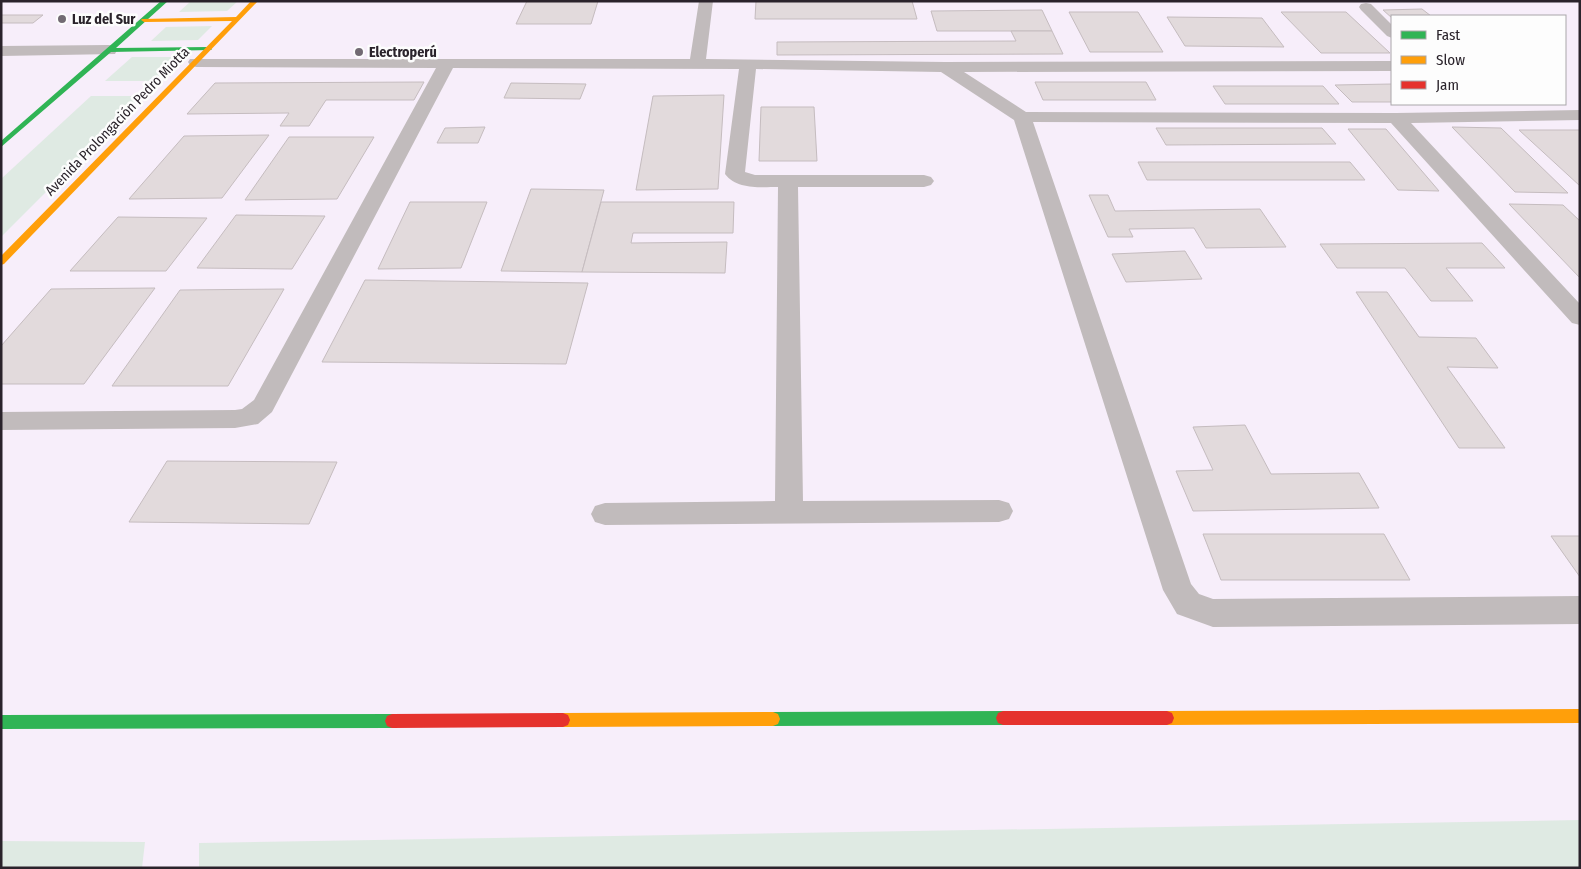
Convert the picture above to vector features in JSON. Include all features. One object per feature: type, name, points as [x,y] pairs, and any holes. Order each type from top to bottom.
[{"type":"main road","points":[[1,145],[165,1]]},
{"type":"main road","name":"Avenida Prolongación Pedro Miotta","points":[[1,262],[255,1]]},
{"type":"main road","points":[[144,20],[238,19]]},
{"type":"main road","points":[[109,50],[209,49]]},
{"type":"main road","points":[[1,722],[1580,716]]},
{"type":"street","points":[[1,51],[109,50]]},
{"type":"lane","points":[[697,64],[706,1]]},
{"type":"lane","points":[[1366,7],[1391,32]]},
{"type":"lane","points":[[209,49],[227,62]]},
{"type":"lane","points":[[196,62],[748,64],[945,67],[1391,66]]},
{"type":"lane","points":[[1,421],[235,419],[249,417],[263,406],[447,63]]},
{"type":"lane","points":[[748,64],[735,174],[741,179],[924,181]]},
{"type":"lane","points":[[945,67],[1022,117],[1396,118],[1580,115]]},
{"type":"lane","points":[[1022,117],[1178,590],[1188,604],[1213,612],[1580,610]]},
{"type":"lane","points":[[1396,118],[1580,318]]},
{"type":"lane","points":[[788,181],[789,512]]},
{"type":"lane","points":[[605,514],[999,511]]},
{"type":"shaded area","points":[[191,1],[238,1],[227,11],[179,12]]},
{"type":"shaded area","points":[[212,26],[198,40],[151,41],[166,27]]},
{"type":"shaded area","points":[[132,57],[181,57],[156,81],[105,81]]},
{"type":"shaded area","points":[[91,96],[142,96],[1,237],[1,179]]},
{"type":"shaded area","points":[[1580,820],[1580,868],[199,868],[199,843]]},
{"type":"shaded area","points":[[1,841],[145,842],[142,868],[1,868]]},
{"type":"building","points":[[527,1],[598,1],[591,24],[516,24]]},
{"type":"building","points":[[756,1],[912,1],[917,19],[755,19]]},
{"type":"building","points":[[1422,9],[1430,15],[1391,15],[1391,17],[1383,10]]},
{"type":"building","points":[[1042,10],[1052,31],[937,31],[931,11]]},
{"type":"building","points":[[1069,12],[1138,12],[1163,52],[1090,52]]},
{"type":"building","points":[[1281,12],[1346,12],[1390,53],[1321,53]]},
{"type":"building","points":[[1,15],[43,15],[33,23],[1,23]]},
{"type":"building","points":[[1167,17],[1262,18],[1284,47],[1185,46]]},
{"type":"building","points":[[1011,31],[1052,31],[1063,54],[777,55],[777,42],[1016,41]]},
{"type":"building","points":[[424,82],[414,100],[326,100],[309,126],[280,126],[289,113],[187,114],[215,83]]},
{"type":"building","points":[[1035,82],[1146,82],[1156,100],[1043,100]]},
{"type":"building","points":[[511,83],[586,84],[580,99],[504,98]]},
{"type":"building","points":[[1391,84],[1391,102],[1352,102],[1335,85]]},
{"type":"building","points":[[1213,86],[1323,86],[1339,104],[1225,104]]},
{"type":"building","points":[[724,95],[718,189],[636,190],[653,96]]},
{"type":"building","points":[[761,107],[814,107],[817,161],[759,161]]},
{"type":"building","points":[[485,127],[478,143],[437,143],[445,128]]},
{"type":"building","points":[[1452,127],[1501,128],[1568,193],[1515,192]]},
{"type":"building","points":[[1156,128],[1322,128],[1336,144],[1166,145]]},
{"type":"building","points":[[1348,129],[1386,129],[1439,191],[1398,190]]},
{"type":"building","points":[[1519,130],[1580,130],[1580,186]]},
{"type":"building","points":[[269,135],[222,198],[129,199],[184,136]]},
{"type":"building","points":[[289,137],[374,137],[337,199],[245,200]]},
{"type":"building","points":[[1138,162],[1350,162],[1365,180],[1147,180]]},
{"type":"building","points":[[531,189],[604,190],[582,272],[501,271]]},
{"type":"building","points":[[1089,195],[1108,195],[1115,211],[1260,209],[1286,247],[1206,248],[1194,228],[1129,229],[1133,237],[1108,237]]},
{"type":"building","points":[[410,202],[487,202],[461,268],[378,269]]},
{"type":"building","points":[[601,202],[734,202],[733,233],[633,233],[631,243],[727,242],[725,273],[582,272]]},
{"type":"building","points":[[1509,204],[1563,205],[1580,221],[1580,278]]},
{"type":"building","points":[[236,215],[325,216],[292,269],[197,268]]},
{"type":"building","points":[[118,217],[207,218],[166,271],[70,271]]},
{"type":"building","points":[[1482,243],[1505,268],[1446,268],[1473,301],[1431,301],[1405,268],[1337,268],[1320,244]]},
{"type":"building","points":[[1185,251],[1202,279],[1126,282],[1112,254]]},
{"type":"building","points":[[365,280],[588,283],[566,364],[322,362]]},
{"type":"building","points":[[155,288],[84,384],[1,384],[1,346],[51,289]]},
{"type":"building","points":[[284,289],[228,386],[112,386],[180,290]]},
{"type":"building","points":[[1356,292],[1387,292],[1419,337],[1476,338],[1498,368],[1447,367],[1505,448],[1459,448]]},
{"type":"building","points":[[1245,425],[1271,474],[1359,473],[1379,508],[1193,511],[1176,471],[1213,470],[1193,427]]},
{"type":"building","points":[[167,461],[337,462],[309,524],[129,522]]},
{"type":"building","points":[[1203,534],[1384,534],[1410,580],[1221,580]]},
{"type":"building","points":[[1551,536],[1580,536],[1580,577]]},
{"type":"traffic: fast","points":[[1,145],[165,1]]},
{"type":"traffic: fast","points":[[109,50],[209,49]]},
{"type":"traffic: fast","points":[[773,719],[1003,718]]},
{"type":"traffic: fast","points":[[1,722],[392,721]]},
{"type":"traffic: slow","points":[[1,262],[255,1]]},
{"type":"traffic: slow","points":[[144,20],[238,19]]},
{"type":"traffic: slow","points":[[1167,718],[1580,716]]},
{"type":"traffic: slow","points":[[563,720],[773,719]]},
{"type":"traffic: jam","points":[[1003,718],[1167,718]]},
{"type":"traffic: jam","points":[[392,721],[563,720]]},
{"type":"place","name":"Luz del Sur","points":[[62,19]]},
{"type":"place","name":"Electroperú","points":[[359,52]]}]
